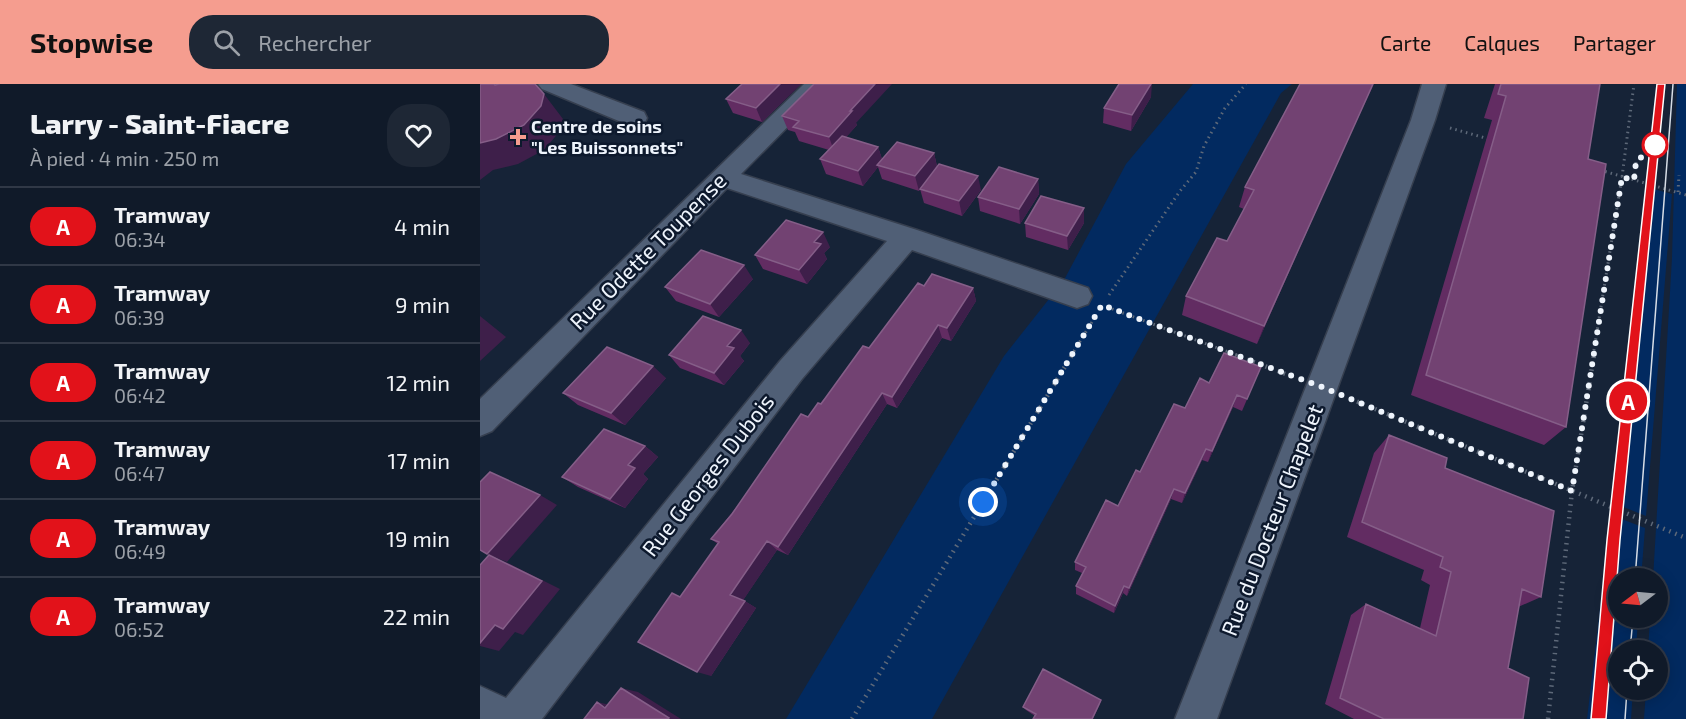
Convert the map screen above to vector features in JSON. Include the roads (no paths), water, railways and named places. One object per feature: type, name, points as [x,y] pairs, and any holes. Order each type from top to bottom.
[{"type":"street","points":[[550,84],[635,118]]},
{"type":"street","name":"Rue Odette Toupense","points":[[480,421],[722,177],[818,84]]},
{"type":"street","name":"Rue du Docteur Chapelet","points":[[1196,719],[1423,120],[1434,84]]},
{"type":"street","points":[[722,177],[907,237],[1090,301]]},
{"type":"street","name":"Rue Georges Dubois","points":[[516,719],[791,370],[907,237]]},
{"type":"street","points":[[480,707],[500,719]]},
{"type":"tram line","points":[[1598,719],[1613,540],[1661,84]]},
{"type":"tram line","name":"A","points":[[1598,719],[1613,540],[1661,84]]},
{"type":"tram line","points":[[1636,568],[1673,84]]},
{"type":"tram line","points":[[1631,640],[1632,628]]},
{"type":"tram line","points":[[1625,719],[1626,700]]},
{"type":"place","name":"Centre de soins \"Les Buissonnets\"","points":[[518,137]]}]
